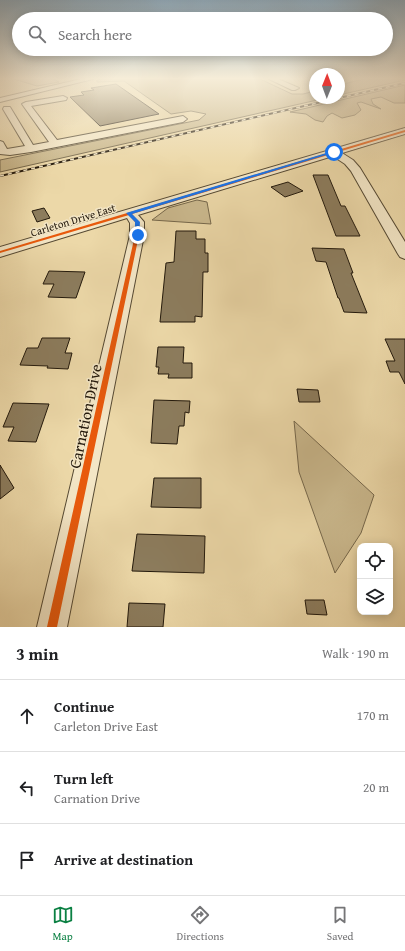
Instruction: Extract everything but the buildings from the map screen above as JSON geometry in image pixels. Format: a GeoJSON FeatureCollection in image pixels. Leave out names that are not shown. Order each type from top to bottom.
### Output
{"type":"FeatureCollection","features":[{"type":"Feature","properties":{"kind":"street"},"geometry":{"type":"LineString","coordinates":[[13,108],[55,144]]}},
{"type":"Feature","properties":{"kind":"street"},"geometry":{"type":"LineString","coordinates":[[13,108],[32,149]]}},
{"type":"Feature","properties":{"kind":"street"},"geometry":{"type":"LineString","coordinates":[[0,144],[3,152],[32,149],[183,119]]}},
{"type":"Feature","properties":{"kind":"street","name":"Carleton Drive East"},"geometry":{"type":"LineString","coordinates":[[0,252],[405,131]]}},
{"type":"Feature","properties":{"kind":"street"},"geometry":{"type":"LineString","coordinates":[[334,152],[349,162],[356,170],[405,254]]}},
{"type":"Feature","properties":{"kind":"street","name":"Carnation Drive"},"geometry":{"type":"LineString","coordinates":[[52,627],[138,235],[137,222],[129,213]]}},
{"type":"Feature","properties":{"kind":"shaded area"},"geometry":{"type":"Polygon","coordinates":[[[163,108],[281,108],[0,172],[0,160],[199,120],[206,114],[191,111],[171,114],[163,108]]]}},
{"type":"Feature","properties":{"kind":"shaded area"},"geometry":{"type":"Polygon","coordinates":[[[306,108],[360,108],[361,110],[355,115],[342,118],[332,113],[327,116],[323,122],[315,120],[306,114],[290,112],[306,108]]]}},
{"type":"Feature","properties":{"kind":"shaded area"},"geometry":{"type":"Polygon","coordinates":[[[197,200],[207,202],[211,224],[152,220],[168,208],[197,200]]]}},
{"type":"Feature","properties":{"kind":"shaded area"},"geometry":{"type":"Polygon","coordinates":[[[294,421],[374,495],[361,533],[335,573],[299,472],[294,421]]]}},
{"type":"Feature","properties":{"kind":"railway"},"geometry":{"type":"LineString","coordinates":[[0,176],[294,108]]}},
{"type":"Feature","properties":{"kind":"cycle path"},"geometry":{"type":"LineString","coordinates":[[0,252],[405,131]]}},
{"type":"Feature","properties":{"kind":"cycle path"},"geometry":{"type":"LineString","coordinates":[[52,627],[137,235],[137,222],[129,213]]}},
{"type":"Feature","properties":{"kind":"route"},"geometry":{"type":"LineString","coordinates":[[138,235],[137,222],[129,213],[334,152]]}}]}
